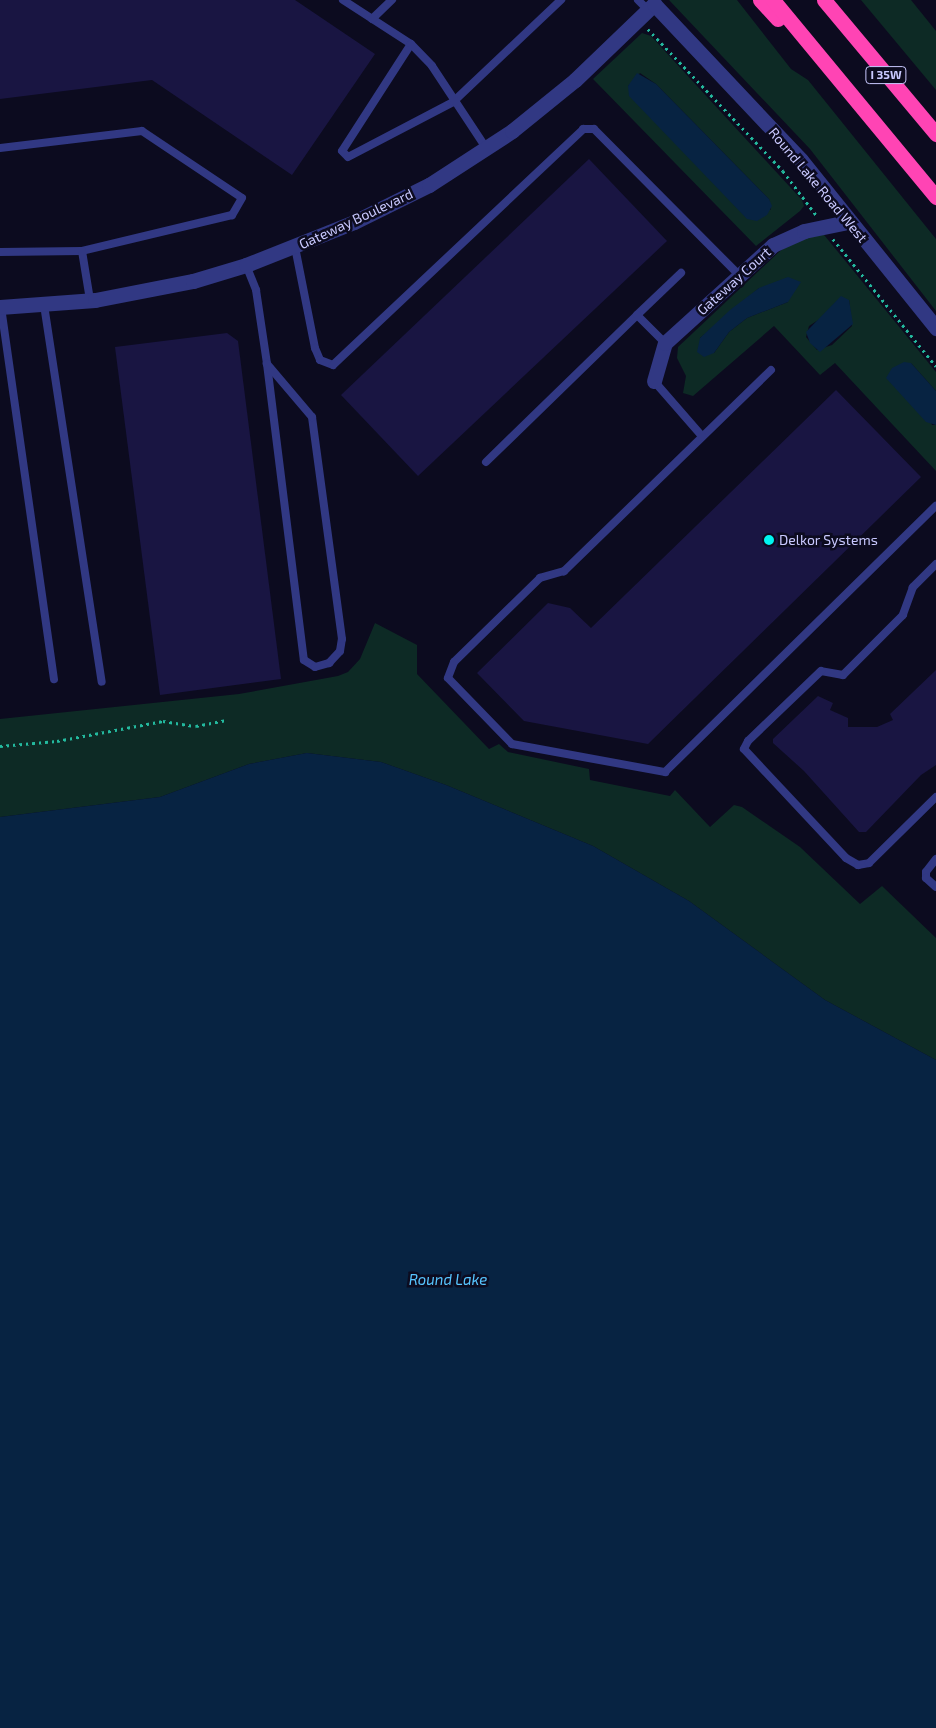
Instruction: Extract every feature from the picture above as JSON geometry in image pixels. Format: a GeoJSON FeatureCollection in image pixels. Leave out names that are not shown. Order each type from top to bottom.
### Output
{"type":"FeatureCollection","features":[{"type":"Feature","properties":{"kind":"highway"},"geometry":{"type":"LineString","coordinates":[[760,0],[872,120]]}},
{"type":"Feature","properties":{"kind":"highway","name":"I 35W"},"geometry":{"type":"LineString","coordinates":[[773,0],[936,197]]}},
{"type":"Feature","properties":{"kind":"highway","name":"I 35W"},"geometry":{"type":"LineString","coordinates":[[825,0],[936,134]]}},
{"type":"Feature","properties":{"kind":"street","name":"Gateway Boulevard"},"geometry":{"type":"LineString","coordinates":[[1,307],[90,300],[193,281],[246,265],[295,247],[387,206],[486,148],[575,80],[645,8]]}},
{"type":"Feature","properties":{"kind":"street","name":"Round Lake Road West"},"geometry":{"type":"LineString","coordinates":[[645,8],[801,160],[848,222],[936,328]]}},
{"type":"Feature","properties":{"kind":"street","name":"Gateway Court"},"geometry":{"type":"LineString","coordinates":[[665,343],[773,245],[804,231],[848,222]]}},
{"type":"Feature","properties":{"kind":"street"},"geometry":{"type":"LineString","coordinates":[[654,381],[665,343]]}},
{"type":"Feature","properties":{"kind":"lane"},"geometry":{"type":"LineString","coordinates":[[343,0],[411,44],[432,66],[453,102],[486,148]]}},
{"type":"Feature","properties":{"kind":"lane"},"geometry":{"type":"LineString","coordinates":[[372,19],[392,0]]}},
{"type":"Feature","properties":{"kind":"lane"},"geometry":{"type":"LineString","coordinates":[[411,44],[342,151],[348,158],[453,102],[561,0]]}},
{"type":"Feature","properties":{"kind":"lane"},"geometry":{"type":"LineString","coordinates":[[295,247],[315,348],[320,360],[333,365],[582,129],[594,129],[739,275]]}},
{"type":"Feature","properties":{"kind":"lane"},"geometry":{"type":"LineString","coordinates":[[0,148],[142,131],[242,198],[232,215],[82,251],[0,252]]}},
{"type":"Feature","properties":{"kind":"lane"},"geometry":{"type":"LineString","coordinates":[[82,251],[90,300]]}},
{"type":"Feature","properties":{"kind":"lane"},"geometry":{"type":"LineString","coordinates":[[246,265],[256,290],[267,364],[304,660],[315,667],[329,663],[340,652],[342,639],[312,417],[267,364]]}},
{"type":"Feature","properties":{"kind":"lane"},"geometry":{"type":"LineString","coordinates":[[486,462],[681,272]]}},
{"type":"Feature","properties":{"kind":"lane"},"geometry":{"type":"LineString","coordinates":[[44,305],[102,682]]}},
{"type":"Feature","properties":{"kind":"lane"},"geometry":{"type":"LineString","coordinates":[[1,307],[54,679]]}},
{"type":"Feature","properties":{"kind":"lane"},"geometry":{"type":"LineString","coordinates":[[637,315],[665,343]]}},
{"type":"Feature","properties":{"kind":"lane"},"geometry":{"type":"LineString","coordinates":[[770,370],[564,571],[540,578],[454,662],[448,678],[512,744],[665,772],[936,506]]}},
{"type":"Feature","properties":{"kind":"lane"},"geometry":{"type":"LineString","coordinates":[[654,381],[702,436]]}},
{"type":"Feature","properties":{"kind":"lane"},"geometry":{"type":"LineString","coordinates":[[936,564],[913,587],[903,615],[842,675],[821,671],[748,741],[744,749],[846,858],[858,865],[869,863],[936,797]]}},
{"type":"Feature","properties":{"kind":"lane"},"geometry":{"type":"LineString","coordinates":[[936,859],[928,866],[926,878],[936,888]]}},
{"type":"Feature","properties":{"kind":"path"},"geometry":{"type":"LineString","coordinates":[[645,8],[783,171],[824,227],[936,366]]}},
{"type":"Feature","properties":{"kind":"path"},"geometry":{"type":"LineString","coordinates":[[0,746],[57,741],[163,721],[196,726],[226,720]]}},
{"type":"Feature","properties":{"kind":"green space"},"geometry":{"type":"Polygon","coordinates":[[[669,0],[737,0],[791,69],[808,80],[936,239],[936,311],[810,149],[669,0]]]}},
{"type":"Feature","properties":{"kind":"green space"},"geometry":{"type":"Polygon","coordinates":[[[861,0],[911,0],[936,31],[936,90],[861,0]]]}},
{"type":"Feature","properties":{"kind":"green space"},"geometry":{"type":"Polygon","coordinates":[[[642,33],[651,36],[802,200],[804,206],[756,246],[593,79],[642,33]],[[640,73],[628,86],[771,210],[769,199],[656,84],[640,73]]]}},
{"type":"Feature","properties":{"kind":"green space"},"geometry":{"type":"Polygon","coordinates":[[[816,225],[936,372],[936,391],[911,363],[932,425],[936,425],[936,471],[835,363],[820,375],[774,326],[693,396],[683,393],[686,376],[677,358],[678,347],[780,251],[816,225]],[[759,288],[700,338],[714,353],[729,332],[747,318],[788,302],[759,288]],[[849,300],[809,326],[806,337],[817,350],[832,345],[852,326],[849,300]]]}},
{"type":"Feature","properties":{"kind":"green space"},"geometry":{"type":"Polygon","coordinates":[[[375,623],[417,645],[417,674],[489,749],[499,744],[508,752],[589,769],[590,780],[670,796],[675,790],[710,827],[734,805],[742,807],[800,847],[860,904],[882,886],[936,938],[936,1060],[825,1000],[689,901],[593,846],[446,785],[381,762],[307,753],[249,764],[160,797],[0,817],[0,719],[239,694],[338,676],[348,672],[360,659],[375,623]]]}},
{"type":"Feature","properties":{"kind":"water"},"geometry":{"type":"Polygon","coordinates":[[[637,73],[656,84],[769,199],[772,206],[767,215],[757,221],[747,219],[629,96],[628,86],[637,73]]]}},
{"type":"Feature","properties":{"kind":"water"},"geometry":{"type":"Polygon","coordinates":[[[788,277],[801,282],[788,302],[747,318],[729,332],[714,353],[704,357],[697,352],[700,338],[730,310],[759,288],[788,277]]]}},
{"type":"Feature","properties":{"kind":"water"},"geometry":{"type":"Polygon","coordinates":[[[841,296],[849,300],[853,324],[820,352],[810,343],[806,332],[841,296]]]}},
{"type":"Feature","properties":{"kind":"water"},"geometry":{"type":"Polygon","coordinates":[[[904,362],[911,363],[936,391],[936,425],[926,422],[886,378],[892,368],[904,362]]]}},
{"type":"Feature","properties":{"kind":"water","name":"Round Lake"},"geometry":{"type":"Polygon","coordinates":[[[307,753],[381,762],[446,785],[593,846],[689,901],[825,1000],[936,1060],[936,1728],[0,1728],[0,817],[160,797],[249,764],[307,753]]]}},
{"type":"Feature","properties":{"kind":"building"},"geometry":{"type":"Polygon","coordinates":[[[0,0],[295,0],[375,54],[292,175],[152,80],[0,99],[0,0]]]}},
{"type":"Feature","properties":{"kind":"building"},"geometry":{"type":"Polygon","coordinates":[[[589,159],[667,241],[418,476],[341,395],[589,159]]]}},
{"type":"Feature","properties":{"kind":"building"},"geometry":{"type":"Polygon","coordinates":[[[227,333],[238,341],[281,679],[160,695],[115,347],[227,333]]]}},
{"type":"Feature","properties":{"kind":"building","name":"Delkor Systems"},"geometry":{"type":"Polygon","coordinates":[[[836,390],[921,477],[648,744],[524,721],[477,673],[548,603],[570,608],[591,628],[836,390]]]}},
{"type":"Feature","properties":{"kind":"building"},"geometry":{"type":"Polygon","coordinates":[[[936,670],[936,765],[921,775],[866,832],[859,832],[804,771],[773,743],[773,739],[818,696],[833,703],[830,710],[848,718],[848,727],[877,727],[893,720],[890,714],[936,670]]]}},
{"type":"Feature","properties":{"kind":"place","name":"Delkor Systems"},"geometry":{"type":"Point","coordinates":[769,540]}}]}
